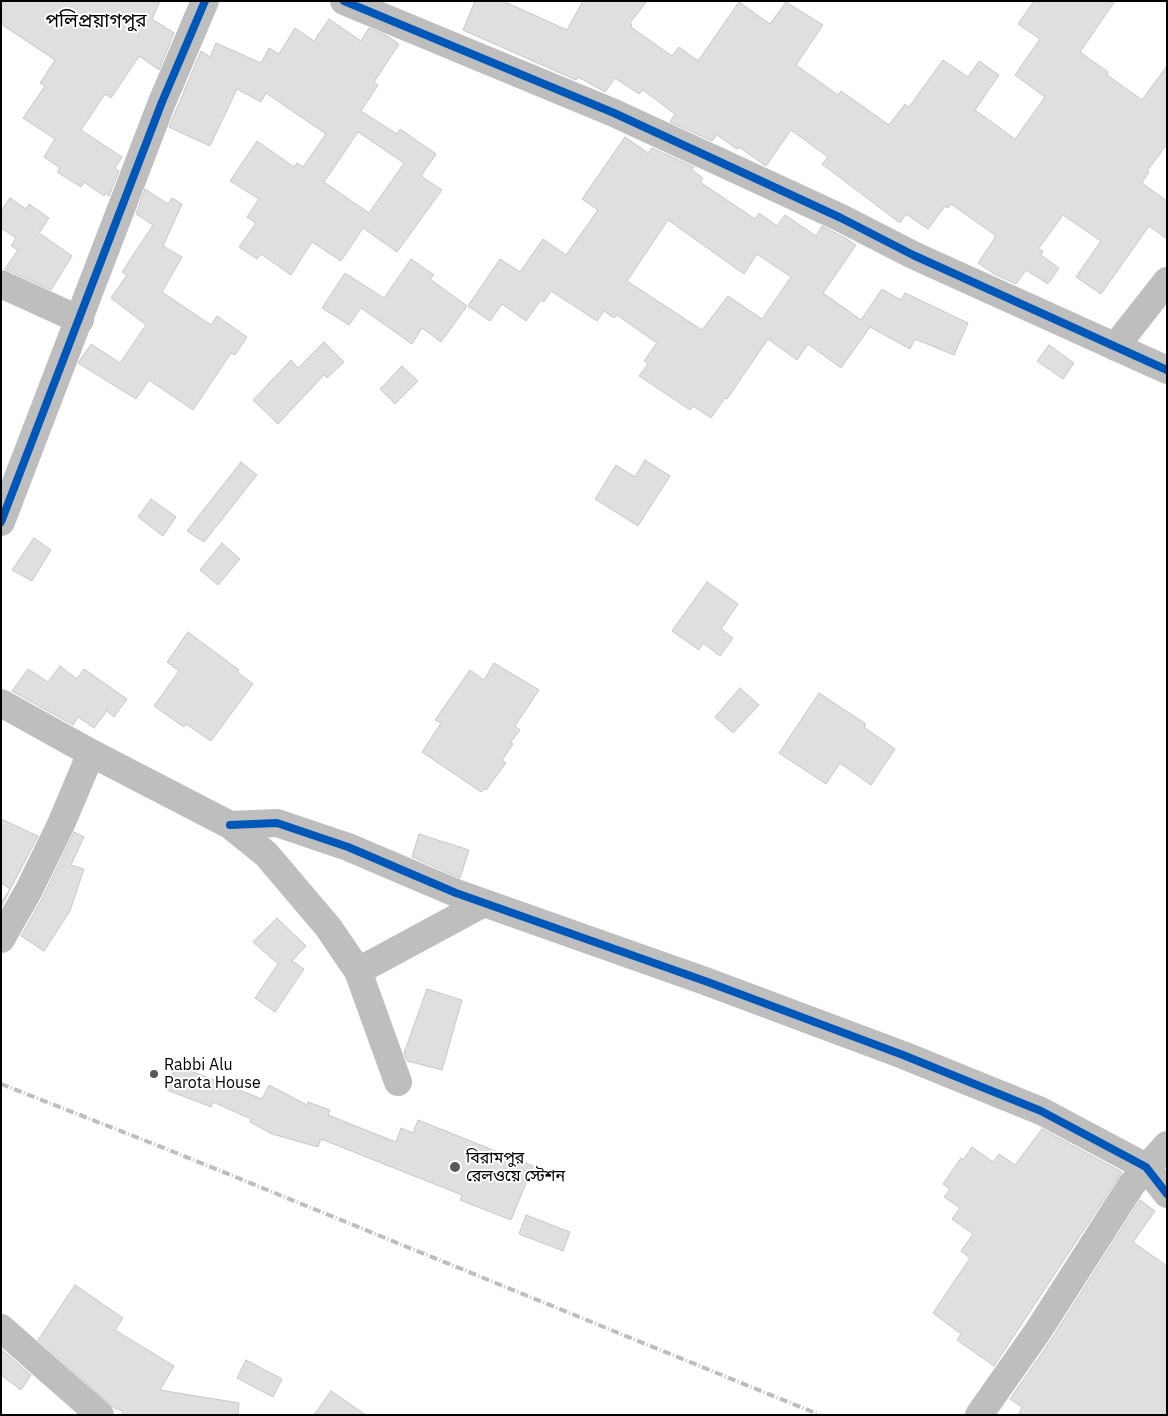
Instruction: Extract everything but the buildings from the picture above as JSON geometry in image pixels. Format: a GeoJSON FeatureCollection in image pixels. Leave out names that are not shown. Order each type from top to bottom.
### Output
{"type":"FeatureCollection","features":[{"type":"Feature","properties":{"kind":"street"},"geometry":{"type":"LineString","coordinates":[[1,522],[162,102],[205,1]]}},
{"type":"Feature","properties":{"kind":"street"},"geometry":{"type":"LineString","coordinates":[[344,1],[614,113],[841,218],[931,263],[1167,370]]}},
{"type":"Feature","properties":{"kind":"street"},"geometry":{"type":"LineString","coordinates":[[1115,347],[1167,281]]}},
{"type":"Feature","properties":{"kind":"street"},"geometry":{"type":"LineString","coordinates":[[1,284],[80,320]]}},
{"type":"Feature","properties":{"kind":"street"},"geometry":{"type":"LineString","coordinates":[[1,703],[91,754],[230,825],[266,854],[328,928],[358,971],[398,1082]]}},
{"type":"Feature","properties":{"kind":"street"},"geometry":{"type":"LineString","coordinates":[[1,938],[29,890],[62,822],[91,754]]}},
{"type":"Feature","properties":{"kind":"street"},"geometry":{"type":"LineString","coordinates":[[230,825],[277,823],[348,847],[484,903],[705,980],[903,1055],[1041,1111],[1146,1167],[1167,1194]]}},
{"type":"Feature","properties":{"kind":"street"},"geometry":{"type":"LineString","coordinates":[[358,971],[484,903]]}},
{"type":"Feature","properties":{"kind":"street"},"geometry":{"type":"LineString","coordinates":[[979,1415],[1038,1331],[1132,1184],[1167,1145]]}},
{"type":"Feature","properties":{"kind":"street"},"geometry":{"type":"LineString","coordinates":[[1,1328],[100,1415]]}},
{"type":"Feature","properties":{"kind":"railway"},"geometry":{"type":"LineString","coordinates":[[1,1084],[174,1152],[820,1415]]}},
{"type":"Feature","properties":{"kind":"cycle path"},"geometry":{"type":"LineString","coordinates":[[1,522],[162,102],[205,1]]}},
{"type":"Feature","properties":{"kind":"cycle path"},"geometry":{"type":"LineString","coordinates":[[344,1],[614,113],[841,218],[913,255],[1167,370]]}},
{"type":"Feature","properties":{"kind":"cycle path"},"geometry":{"type":"LineString","coordinates":[[230,825],[277,823],[348,847],[456,893],[705,981],[903,1055],[1041,1111],[1146,1167],[1167,1194]]}},
{"type":"Feature","properties":{"kind":"place","name":"Rabbi Alu Parota House"},"geometry":{"type":"Point","coordinates":[154,1074]}},
{"type":"Feature","properties":{"kind":"place","name":"বিরামপুর রেলওয়ে স্টেশন"},"geometry":{"type":"Point","coordinates":[455,1167]}},
{"type":"Feature","properties":{"kind":"district","name":"পলিপ্রয়াগপুর"},"geometry":{"type":"Point","coordinates":[96,22]}}]}
